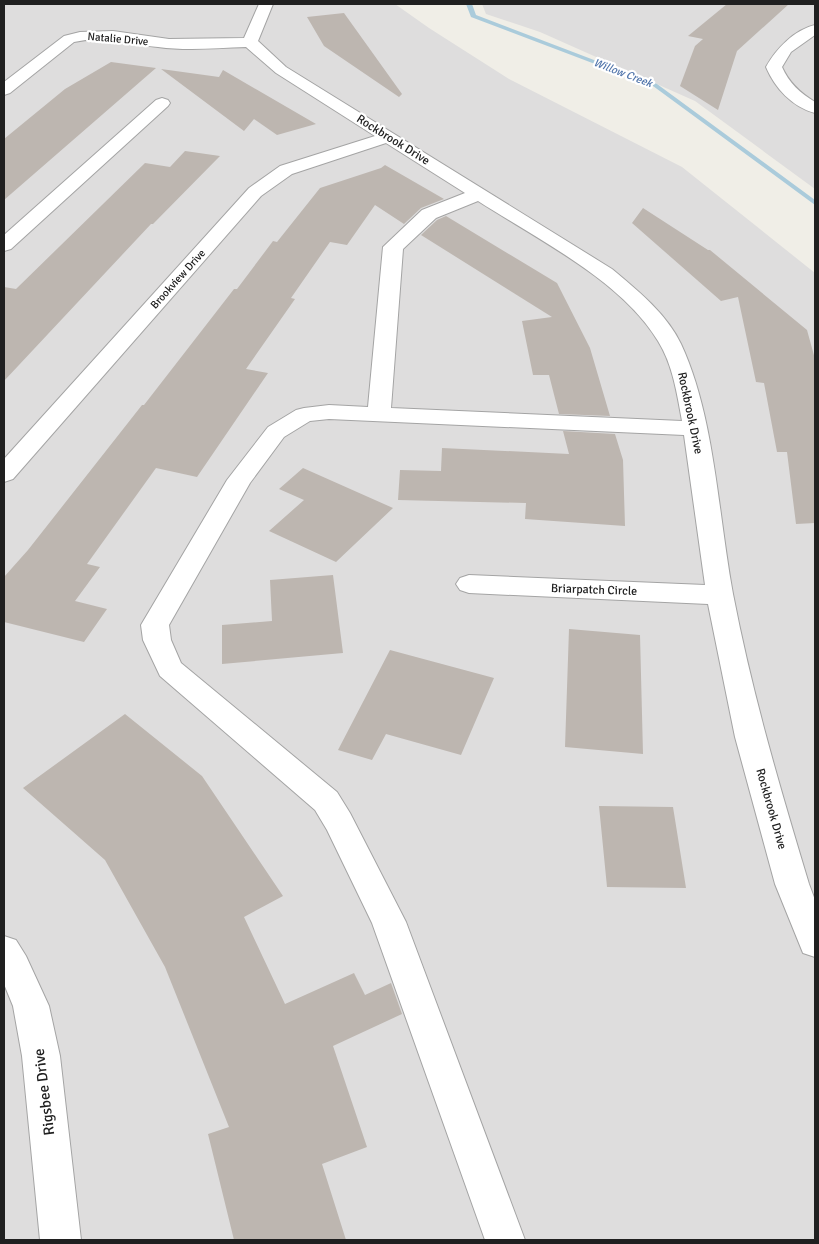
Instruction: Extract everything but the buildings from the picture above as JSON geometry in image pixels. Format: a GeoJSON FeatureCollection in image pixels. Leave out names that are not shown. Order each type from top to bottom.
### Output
{"type":"FeatureCollection","features":[{"type":"Feature","properties":{"kind":"street"},"geometry":{"type":"LineString","coordinates":[[250,42],[256,26],[256,20],[266,4]]}},
{"type":"Feature","properties":{"kind":"street"},"geometry":{"type":"LineString","coordinates":[[815,29],[787,47],[778,56],[774,67],[778,78],[785,88],[815,108]]}},
{"type":"Feature","properties":{"kind":"street","name":"Natalie Drive"},"geometry":{"type":"LineString","coordinates":[[4,90],[70,39],[76,37],[106,36],[176,44],[250,42]]}},
{"type":"Feature","properties":{"kind":"street","name":"Rockbrook Drive"},"geometry":{"type":"LineString","coordinates":[[250,42],[280,70],[605,273],[642,305],[669,341],[685,379],[695,430],[720,595],[750,737],[792,884],[815,942]]}},
{"type":"Feature","properties":{"kind":"street"},"geometry":{"type":"LineString","coordinates":[[794,42],[815,46]]}},
{"type":"Feature","properties":{"kind":"street"},"geometry":{"type":"LineString","coordinates":[[4,245],[162,103]]}},
{"type":"Feature","properties":{"kind":"street","name":"Brookview Drive"},"geometry":{"type":"LineString","coordinates":[[4,474],[255,192],[286,170],[388,137]]}},
{"type":"Feature","properties":{"kind":"street"},"geometry":{"type":"LineString","coordinates":[[379,414],[392,247],[428,214],[480,194]]}},
{"type":"Feature","properties":{"kind":"street"},"geometry":{"type":"LineString","coordinates":[[505,1240],[389,922],[339,822],[326,800],[170,669],[157,640],[155,625],[239,480],[276,432],[304,415],[329,412],[695,430]]}},
{"type":"Feature","properties":{"kind":"street","name":"Briarpatch Circle"},"geometry":{"type":"LineString","coordinates":[[469,584],[720,595]]}},
{"type":"Feature","properties":{"kind":"street","name":"Rigsbee Drive"},"geometry":{"type":"LineString","coordinates":[[4,950],[14,967],[31,1006],[41,1056],[61,1240]]}},
{"type":"Feature","properties":{"kind":"shaded area"},"geometry":{"type":"Polygon","coordinates":[[[4,4],[395,4],[509,79],[682,167],[815,273],[815,1240],[4,1240],[4,4]]]}},
{"type":"Feature","properties":{"kind":"shaded area"},"geometry":{"type":"Polygon","coordinates":[[[482,4],[815,4],[815,189],[695,101],[540,32],[486,14],[482,4]]]}},
{"type":"Feature","properties":{"kind":"waterway","name":"Willow Creek"},"geometry":{"type":"LineString","coordinates":[[469,4],[473,16],[655,85],[815,203]]}}]}
